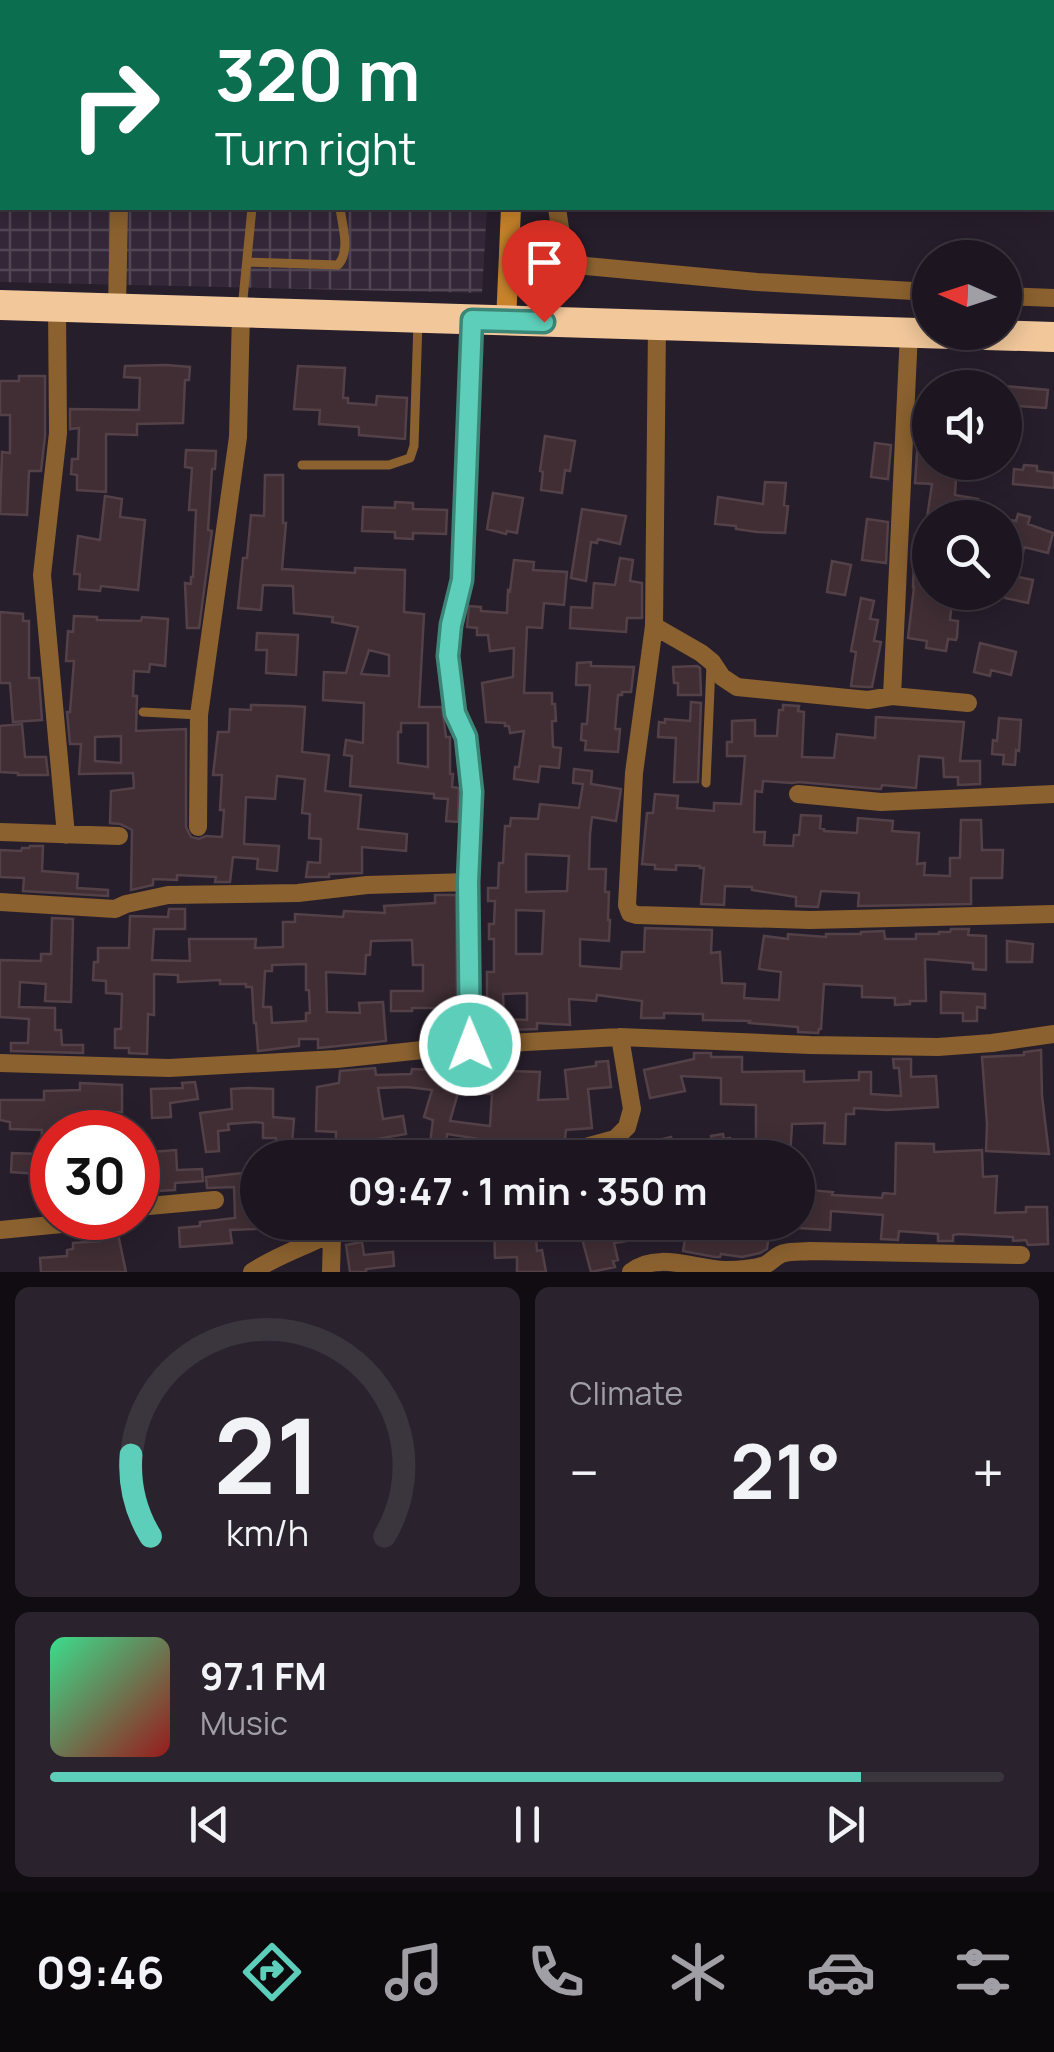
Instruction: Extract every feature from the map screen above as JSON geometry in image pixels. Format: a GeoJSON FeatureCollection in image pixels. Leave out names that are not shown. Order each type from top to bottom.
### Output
{"type":"FeatureCollection","features":[{"type":"Feature","properties":{"kind":"highway"},"geometry":{"type":"LineString","coordinates":[[0,305],[1054,336]]}},
{"type":"Feature","properties":{"kind":"street"},"geometry":{"type":"LineString","coordinates":[[118,308],[119,210]]}},
{"type":"Feature","properties":{"kind":"street"},"geometry":{"type":"LineString","coordinates":[[506,322],[511,210]]}},
{"type":"Feature","properties":{"kind":"street"},"geometry":{"type":"LineString","coordinates":[[557,210],[567,253],[586,266],[912,291]]}},
{"type":"Feature","properties":{"kind":"street"},"geometry":{"type":"LineString","coordinates":[[1022,297],[1054,298]]}},
{"type":"Feature","properties":{"kind":"street"},"geometry":{"type":"LineString","coordinates":[[57,306],[58,433],[42,574],[66,835]]}},
{"type":"Feature","properties":{"kind":"street"},"geometry":{"type":"LineString","coordinates":[[198,827],[199,714],[238,438],[241,312]]}},
{"type":"Feature","properties":{"kind":"street"},"geometry":{"type":"LineString","coordinates":[[470,1045],[468,882],[472,792],[470,757],[455,713],[448,656],[462,580],[472,320]]}},
{"type":"Feature","properties":{"kind":"street"},"geometry":{"type":"LineString","coordinates":[[657,325],[654,626],[634,774],[627,906],[630,913],[810,920],[1054,914]]}},
{"type":"Feature","properties":{"kind":"street"},"geometry":{"type":"LineString","coordinates":[[892,696],[909,332]]}},
{"type":"Feature","properties":{"kind":"street"},"geometry":{"type":"LineString","coordinates":[[654,626],[701,653],[722,678],[737,687],[868,700],[892,696],[968,702]]}},
{"type":"Feature","properties":{"kind":"street"},"geometry":{"type":"LineString","coordinates":[[798,794],[881,802],[1054,794]]}},
{"type":"Feature","properties":{"kind":"street"},"geometry":{"type":"LineString","coordinates":[[0,832],[118,836]]}},
{"type":"Feature","properties":{"kind":"street"},"geometry":{"type":"LineString","coordinates":[[0,902],[115,909],[168,895],[298,893],[367,885],[468,882]]}},
{"type":"Feature","properties":{"kind":"street"},"geometry":{"type":"LineString","coordinates":[[0,1063],[169,1068],[620,1037],[938,1047],[1054,1034]]}},
{"type":"Feature","properties":{"kind":"street"},"geometry":{"type":"LineString","coordinates":[[611,1140],[627,1128],[632,1109],[620,1037]]}},
{"type":"Feature","properties":{"kind":"street"},"geometry":{"type":"LineString","coordinates":[[160,1204],[215,1200]]}},
{"type":"Feature","properties":{"kind":"street"},"geometry":{"type":"LineString","coordinates":[[0,1230],[30,1228]]}},
{"type":"Feature","properties":{"kind":"street"},"geometry":{"type":"LineString","coordinates":[[252,1272],[318,1240]]}},
{"type":"Feature","properties":{"kind":"street"},"geometry":{"type":"LineString","coordinates":[[332,1240],[332,1272]]}},
{"type":"Feature","properties":{"kind":"street"},"geometry":{"type":"LineString","coordinates":[[631,1272],[646,1263],[658,1262],[728,1270],[758,1267],[785,1252],[1021,1255]]}},
{"type":"Feature","properties":{"kind":"lane"},"geometry":{"type":"LineString","coordinates":[[241,312],[252,210]]}},
{"type":"Feature","properties":{"kind":"lane"},"geometry":{"type":"LineString","coordinates":[[247,262],[338,265],[344,259],[345,249],[340,210]]}},
{"type":"Feature","properties":{"kind":"lane"},"geometry":{"type":"LineString","coordinates":[[302,465],[389,465],[410,458],[414,446],[418,318]]}},
{"type":"Feature","properties":{"kind":"lane"},"geometry":{"type":"LineString","coordinates":[[706,784],[712,662]]}},
{"type":"Feature","properties":{"kind":"lane"},"geometry":{"type":"LineString","coordinates":[[144,712],[199,714]]}},
{"type":"Feature","properties":{"kind":"shaded area"},"geometry":{"type":"Polygon","coordinates":[[[0,210],[487,210],[482,293],[0,282],[0,210]]]}},
{"type":"Feature","properties":{"kind":"building"},"geometry":{"type":"Polygon","coordinates":[[[125,366],[190,367],[189,380],[185,380],[183,423],[137,424],[137,435],[106,434],[106,492],[77,490],[77,475],[71,474],[72,459],[78,459],[79,428],[70,429],[70,409],[139,410],[140,378],[124,377],[125,366]]]}},
{"type":"Feature","properties":{"kind":"building"},"geometry":{"type":"Polygon","coordinates":[[[298,366],[345,368],[343,398],[348,398],[348,403],[376,405],[377,396],[407,398],[405,439],[359,435],[359,427],[319,424],[320,410],[294,409],[298,366]]]}},
{"type":"Feature","properties":{"kind":"building"},"geometry":{"type":"Polygon","coordinates":[[[19,376],[45,376],[41,471],[29,471],[27,515],[0,514],[2,452],[10,453],[10,415],[0,415],[0,381],[19,381],[19,376]]]}},
{"type":"Feature","properties":{"kind":"building"},"geometry":{"type":"Polygon","coordinates":[[[1022,388],[1048,390],[1046,408],[1022,406],[1022,388]]]}},
{"type":"Feature","properties":{"kind":"building"},"geometry":{"type":"Polygon","coordinates":[[[545,436],[575,441],[562,493],[541,490],[545,436]]]}},
{"type":"Feature","properties":{"kind":"building"},"geometry":{"type":"Polygon","coordinates":[[[875,443],[891,445],[888,479],[871,477],[875,443]]]}},
{"type":"Feature","properties":{"kind":"building"},"geometry":{"type":"Polygon","coordinates":[[[186,450],[216,451],[208,530],[212,531],[199,628],[187,628],[185,583],[191,584],[193,577],[196,510],[189,510],[192,468],[185,467],[186,450]]]}},
{"type":"Feature","properties":{"kind":"building"},"geometry":{"type":"Polygon","coordinates":[[[1024,465],[1037,466],[1037,471],[1054,473],[1054,488],[1013,484],[1013,480],[1022,480],[1024,465]]]}},
{"type":"Feature","properties":{"kind":"building"},"geometry":{"type":"Polygon","coordinates":[[[265,475],[283,475],[286,523],[282,569],[355,573],[355,568],[405,570],[404,612],[424,614],[419,707],[442,707],[446,737],[450,737],[452,787],[459,788],[458,822],[446,821],[448,799],[434,798],[434,794],[350,786],[352,756],[344,755],[346,740],[363,743],[364,703],[323,700],[324,672],[346,673],[358,627],[332,622],[333,617],[294,613],[293,586],[263,585],[261,610],[238,608],[251,515],[264,516],[265,475]],[[369,650],[361,674],[389,676],[389,655],[369,650]],[[401,723],[398,763],[428,767],[428,723],[401,723]]]}},
{"type":"Feature","properties":{"kind":"building"},"geometry":{"type":"Polygon","coordinates":[[[956,480],[955,495],[978,500],[930,500],[932,484],[915,483],[956,480]]]}},
{"type":"Feature","properties":{"kind":"building"},"geometry":{"type":"Polygon","coordinates":[[[765,482],[786,483],[785,533],[715,524],[718,497],[763,504],[765,482]]]}},
{"type":"Feature","properties":{"kind":"building"},"geometry":{"type":"Polygon","coordinates":[[[493,493],[523,498],[517,533],[487,529],[493,493]]]}},
{"type":"Feature","properties":{"kind":"building"},"geometry":{"type":"Polygon","coordinates":[[[105,496],[122,499],[120,517],[145,520],[138,590],[101,586],[100,591],[79,589],[80,574],[74,574],[78,536],[100,540],[105,496]]]}},
{"type":"Feature","properties":{"kind":"building"},"geometry":{"type":"Polygon","coordinates":[[[395,502],[413,503],[413,509],[447,510],[446,534],[413,533],[413,539],[395,538],[395,532],[362,531],[363,507],[395,508],[395,502]]]}},
{"type":"Feature","properties":{"kind":"building"},"geometry":{"type":"Polygon","coordinates":[[[582,509],[626,516],[620,544],[598,539],[597,543],[591,542],[586,581],[571,578],[582,509]]]}},
{"type":"Feature","properties":{"kind":"building"},"geometry":{"type":"Polygon","coordinates":[[[1022,515],[1030,517],[1028,524],[1053,533],[1048,553],[1024,547],[1023,553],[1022,515]]]}},
{"type":"Feature","properties":{"kind":"building"},"geometry":{"type":"Polygon","coordinates":[[[867,519],[888,522],[886,563],[862,560],[867,519]]]}},
{"type":"Feature","properties":{"kind":"building"},"geometry":{"type":"Polygon","coordinates":[[[620,558],[633,560],[630,581],[642,583],[642,618],[627,618],[626,632],[570,628],[571,607],[592,608],[594,583],[615,585],[620,558]]]}},
{"type":"Feature","properties":{"kind":"building"},"geometry":{"type":"Polygon","coordinates":[[[514,560],[534,562],[533,570],[567,572],[564,605],[544,603],[542,628],[527,627],[524,693],[552,693],[556,721],[552,721],[553,747],[561,748],[559,768],[540,766],[538,782],[514,779],[524,731],[510,733],[505,723],[486,722],[482,683],[513,677],[514,648],[490,651],[488,635],[477,635],[477,628],[467,627],[469,606],[507,613],[514,560]]]}},
{"type":"Feature","properties":{"kind":"building"},"geometry":{"type":"Polygon","coordinates":[[[832,561],[851,565],[845,595],[827,592],[832,561]]]}},
{"type":"Feature","properties":{"kind":"building"},"geometry":{"type":"Polygon","coordinates":[[[1022,578],[1033,580],[1028,603],[1022,602],[1022,578]]]}},
{"type":"Feature","properties":{"kind":"building"},"geometry":{"type":"Polygon","coordinates":[[[861,598],[874,601],[870,619],[878,620],[874,641],[881,642],[872,687],[851,686],[856,652],[851,651],[861,598]]]}},
{"type":"Feature","properties":{"kind":"building"},"geometry":{"type":"Polygon","coordinates":[[[912,604],[912,610],[951,610],[950,620],[958,621],[956,640],[948,639],[946,651],[926,648],[927,641],[908,638],[912,604]]]}},
{"type":"Feature","properties":{"kind":"building"},"geometry":{"type":"Polygon","coordinates":[[[0,612],[23,614],[23,621],[29,621],[29,678],[39,678],[42,720],[13,722],[10,683],[0,683],[0,612]]]}},
{"type":"Feature","properties":{"kind":"building"},"geometry":{"type":"Polygon","coordinates":[[[74,616],[97,620],[168,619],[165,666],[150,664],[149,672],[134,671],[136,731],[186,729],[186,827],[191,837],[222,837],[222,775],[213,775],[218,732],[229,732],[230,709],[292,706],[305,707],[302,752],[329,755],[325,791],[361,795],[358,829],[407,834],[406,851],[362,847],[362,873],[306,877],[308,862],[320,863],[321,839],[309,838],[310,814],[302,813],[305,779],[277,776],[275,799],[246,797],[244,844],[279,846],[277,871],[257,869],[258,859],[233,857],[230,882],[215,882],[216,877],[177,875],[177,880],[153,879],[153,885],[131,890],[132,830],[110,823],[111,791],[134,788],[133,773],[79,774],[81,744],[70,744],[67,712],[74,661],[66,661],[68,631],[73,632],[74,616]],[[121,736],[95,737],[95,761],[121,763],[121,736]]]}},
{"type":"Feature","properties":{"kind":"building"},"geometry":{"type":"Polygon","coordinates":[[[257,633],[298,635],[296,675],[266,673],[267,650],[256,650],[257,633]]]}},
{"type":"Feature","properties":{"kind":"building"},"geometry":{"type":"Polygon","coordinates":[[[980,643],[1016,652],[1011,675],[991,670],[990,676],[974,672],[980,643]]]}},
{"type":"Feature","properties":{"kind":"building"},"geometry":{"type":"Polygon","coordinates":[[[591,662],[591,666],[634,667],[631,692],[618,695],[618,752],[585,750],[586,741],[581,740],[582,724],[587,724],[590,685],[576,685],[577,663],[591,662]]]}},
{"type":"Feature","properties":{"kind":"building"},"geometry":{"type":"Polygon","coordinates":[[[697,666],[701,695],[678,695],[673,667],[697,666]]]}},
{"type":"Feature","properties":{"kind":"building"},"geometry":{"type":"Polygon","coordinates":[[[691,702],[701,703],[698,782],[674,782],[676,738],[658,737],[659,722],[690,721],[691,702]]]}},
{"type":"Feature","properties":{"kind":"building"},"geometry":{"type":"Polygon","coordinates":[[[783,705],[799,706],[798,711],[804,712],[802,757],[834,758],[837,734],[875,738],[876,717],[964,722],[960,761],[980,761],[980,784],[958,785],[958,777],[944,777],[943,758],[919,756],[916,788],[763,781],[762,792],[755,791],[754,832],[765,832],[764,845],[793,846],[794,835],[799,835],[801,815],[821,816],[820,828],[824,831],[857,833],[858,818],[893,821],[892,831],[919,833],[917,864],[925,863],[924,875],[950,876],[950,858],[960,858],[961,820],[981,820],[982,850],[1003,850],[1002,878],[971,878],[971,904],[858,906],[859,893],[821,891],[818,907],[796,906],[796,897],[752,887],[725,886],[724,905],[701,904],[704,868],[700,866],[676,865],[676,870],[642,864],[647,813],[653,813],[655,794],[678,796],[677,808],[714,811],[714,803],[741,804],[745,756],[727,756],[732,721],[755,720],[755,736],[777,736],[783,705]]]}},
{"type":"Feature","properties":{"kind":"building"},"geometry":{"type":"Polygon","coordinates":[[[999,718],[1021,720],[1015,765],[1003,764],[1004,755],[992,754],[999,718]]]}},
{"type":"Feature","properties":{"kind":"building"},"geometry":{"type":"Polygon","coordinates":[[[22,724],[25,757],[46,757],[48,775],[0,772],[0,726],[22,724]]]}},
{"type":"Feature","properties":{"kind":"building"},"geometry":{"type":"Polygon","coordinates":[[[574,769],[592,771],[591,784],[621,789],[616,821],[592,817],[590,834],[589,869],[606,869],[609,941],[580,939],[580,966],[621,969],[622,952],[644,952],[645,928],[712,930],[711,953],[720,952],[722,983],[745,984],[744,998],[779,1000],[781,972],[759,969],[764,936],[788,939],[788,934],[826,937],[884,931],[885,939],[916,939],[916,934],[969,929],[968,935],[986,936],[986,970],[973,969],[973,963],[925,959],[926,1001],[910,1004],[895,1005],[895,998],[862,997],[862,986],[824,984],[818,1033],[750,1021],[703,1020],[703,1014],[664,1013],[664,1018],[641,1018],[642,1001],[597,995],[596,1001],[569,999],[570,1025],[537,1023],[537,1029],[482,1031],[482,1016],[487,1016],[487,972],[494,972],[494,939],[489,939],[489,924],[494,924],[495,901],[488,901],[488,888],[498,888],[505,826],[510,826],[511,818],[538,819],[540,804],[579,808],[583,784],[573,783],[574,769]],[[526,854],[526,892],[567,891],[569,856],[526,854]],[[516,910],[516,954],[542,954],[544,911],[516,910]],[[527,993],[503,994],[504,1019],[527,1020],[527,993]]]}},
{"type":"Feature","properties":{"kind":"building"},"geometry":{"type":"Polygon","coordinates":[[[43,846],[42,871],[78,874],[77,888],[108,890],[108,896],[23,891],[24,878],[0,877],[0,850],[21,851],[43,846]]]}},
{"type":"Feature","properties":{"kind":"building"},"geometry":{"type":"Polygon","coordinates":[[[435,895],[456,895],[457,1003],[443,1003],[443,1008],[391,1011],[391,991],[423,991],[423,965],[413,965],[412,940],[371,941],[365,974],[326,972],[327,1012],[360,1013],[359,1003],[383,1002],[386,1041],[318,1048],[318,1039],[299,1039],[299,1046],[258,1051],[252,987],[220,984],[220,980],[178,982],[178,975],[154,974],[154,1015],[148,1014],[147,1054],[115,1048],[115,1029],[121,1029],[122,994],[106,993],[106,981],[93,980],[94,962],[98,962],[98,948],[129,948],[130,916],[168,917],[169,909],[185,909],[185,929],[154,929],[152,960],[190,961],[189,939],[256,939],[255,948],[283,947],[283,922],[295,922],[295,914],[343,917],[344,911],[385,913],[384,906],[435,903],[435,895]],[[306,964],[272,965],[272,971],[265,971],[263,1007],[271,1007],[272,1023],[306,1021],[306,1013],[310,1013],[306,964]]]}},
{"type":"Feature","properties":{"kind":"building"},"geometry":{"type":"Polygon","coordinates":[[[52,918],[73,919],[71,1002],[45,1001],[46,984],[20,982],[19,1007],[55,1008],[55,1030],[61,1030],[62,1045],[83,1045],[83,1053],[11,1051],[11,1043],[28,1043],[29,1019],[0,1017],[0,960],[41,961],[41,954],[51,954],[52,918]]]}},
{"type":"Feature","properties":{"kind":"building"},"geometry":{"type":"Polygon","coordinates":[[[1007,941],[1033,944],[1032,962],[1007,962],[1007,941]]]}},
{"type":"Feature","properties":{"kind":"building"},"geometry":{"type":"Polygon","coordinates":[[[941,992],[985,994],[985,1008],[977,1007],[977,1021],[963,1021],[963,1013],[941,1013],[941,992]]]}},
{"type":"Feature","properties":{"kind":"building"},"geometry":{"type":"Polygon","coordinates":[[[1041,1050],[1049,1154],[986,1151],[982,1057],[1041,1050]]]}},
{"type":"Feature","properties":{"kind":"building"},"geometry":{"type":"Polygon","coordinates":[[[694,1053],[742,1057],[742,1072],[804,1071],[804,1082],[859,1080],[859,1072],[871,1072],[871,1094],[901,1096],[899,1068],[894,1068],[893,1059],[911,1059],[911,1077],[936,1076],[938,1107],[854,1108],[854,1114],[846,1114],[845,1144],[824,1143],[825,1123],[792,1124],[791,1140],[756,1140],[756,1105],[721,1104],[721,1078],[681,1076],[685,1091],[650,1098],[644,1070],[694,1059],[694,1053]]]}},
{"type":"Feature","properties":{"kind":"building"},"geometry":{"type":"Polygon","coordinates":[[[608,1061],[611,1087],[588,1089],[592,1128],[566,1130],[565,1139],[486,1140],[447,1134],[446,1140],[430,1140],[433,1120],[424,1117],[432,1090],[407,1087],[378,1088],[383,1119],[403,1116],[406,1134],[371,1140],[336,1140],[336,1132],[316,1131],[317,1087],[339,1083],[340,1071],[375,1068],[376,1075],[411,1074],[412,1069],[464,1071],[464,1063],[513,1064],[512,1071],[540,1072],[538,1100],[568,1099],[565,1070],[596,1066],[596,1062],[608,1061]],[[458,1093],[450,1121],[490,1126],[492,1094],[458,1093]]]}},
{"type":"Feature","properties":{"kind":"building"},"geometry":{"type":"Polygon","coordinates":[[[195,1082],[198,1099],[170,1103],[171,1117],[160,1118],[160,1110],[152,1110],[151,1089],[183,1088],[182,1083],[195,1082]]]}},
{"type":"Feature","properties":{"kind":"building"},"geometry":{"type":"Polygon","coordinates":[[[80,1083],[122,1085],[122,1110],[30,1110],[30,1130],[10,1129],[10,1122],[0,1120],[0,1100],[44,1100],[44,1091],[80,1090],[80,1083]]]}},
{"type":"Feature","properties":{"kind":"building"},"geometry":{"type":"Polygon","coordinates":[[[231,1089],[273,1089],[273,1117],[294,1119],[292,1140],[263,1138],[263,1123],[228,1124],[229,1130],[218,1131],[219,1151],[206,1152],[200,1113],[232,1109],[231,1089]]]}},
{"type":"Feature","properties":{"kind":"building"},"geometry":{"type":"Polygon","coordinates":[[[723,1134],[724,1139],[730,1140],[712,1140],[711,1136],[723,1134]]]}},
{"type":"Feature","properties":{"kind":"building"},"geometry":{"type":"Polygon","coordinates":[[[896,1143],[934,1144],[934,1152],[982,1150],[983,1177],[997,1176],[995,1213],[1047,1207],[1048,1244],[1028,1245],[1026,1240],[1013,1241],[1013,1237],[959,1234],[953,1235],[953,1241],[938,1241],[938,1234],[899,1231],[898,1240],[881,1239],[883,1215],[831,1211],[830,1230],[815,1229],[815,1190],[882,1198],[883,1193],[895,1194],[896,1143]]]}},
{"type":"Feature","properties":{"kind":"building"},"geometry":{"type":"Polygon","coordinates":[[[176,1150],[177,1170],[202,1169],[203,1181],[175,1183],[175,1190],[160,1191],[160,1151],[176,1150]]]}},
{"type":"Feature","properties":{"kind":"building"},"geometry":{"type":"Polygon","coordinates":[[[12,1153],[30,1154],[30,1173],[11,1172],[12,1153]]]}},
{"type":"Feature","properties":{"kind":"building"},"geometry":{"type":"Polygon","coordinates":[[[240,1173],[240,1230],[230,1230],[232,1243],[180,1247],[179,1228],[235,1218],[234,1187],[207,1188],[206,1177],[240,1173]]]}},
{"type":"Feature","properties":{"kind":"building"},"geometry":{"type":"Polygon","coordinates":[[[119,1240],[126,1272],[41,1272],[40,1258],[67,1256],[73,1243],[119,1240]]]}},
{"type":"Feature","properties":{"kind":"building"},"geometry":{"type":"Polygon","coordinates":[[[494,1240],[536,1240],[546,1272],[517,1272],[517,1257],[495,1258],[494,1240]]]}},
{"type":"Feature","properties":{"kind":"building"},"geometry":{"type":"Polygon","coordinates":[[[582,1240],[634,1240],[614,1243],[618,1260],[613,1261],[615,1267],[591,1272],[582,1240]]]}},
{"type":"Feature","properties":{"kind":"building"},"geometry":{"type":"Polygon","coordinates":[[[685,1240],[768,1240],[767,1249],[742,1257],[683,1251],[685,1240]]]}},
{"type":"Feature","properties":{"kind":"building"},"geometry":{"type":"Polygon","coordinates":[[[362,1242],[364,1255],[393,1252],[394,1266],[350,1272],[346,1245],[362,1242]]]}},
{"type":"Feature","properties":{"kind":"route"},"geometry":{"type":"LineString","coordinates":[[470,1045],[468,882],[472,792],[470,757],[455,713],[448,656],[462,580],[472,320],[544,322]]}}]}
